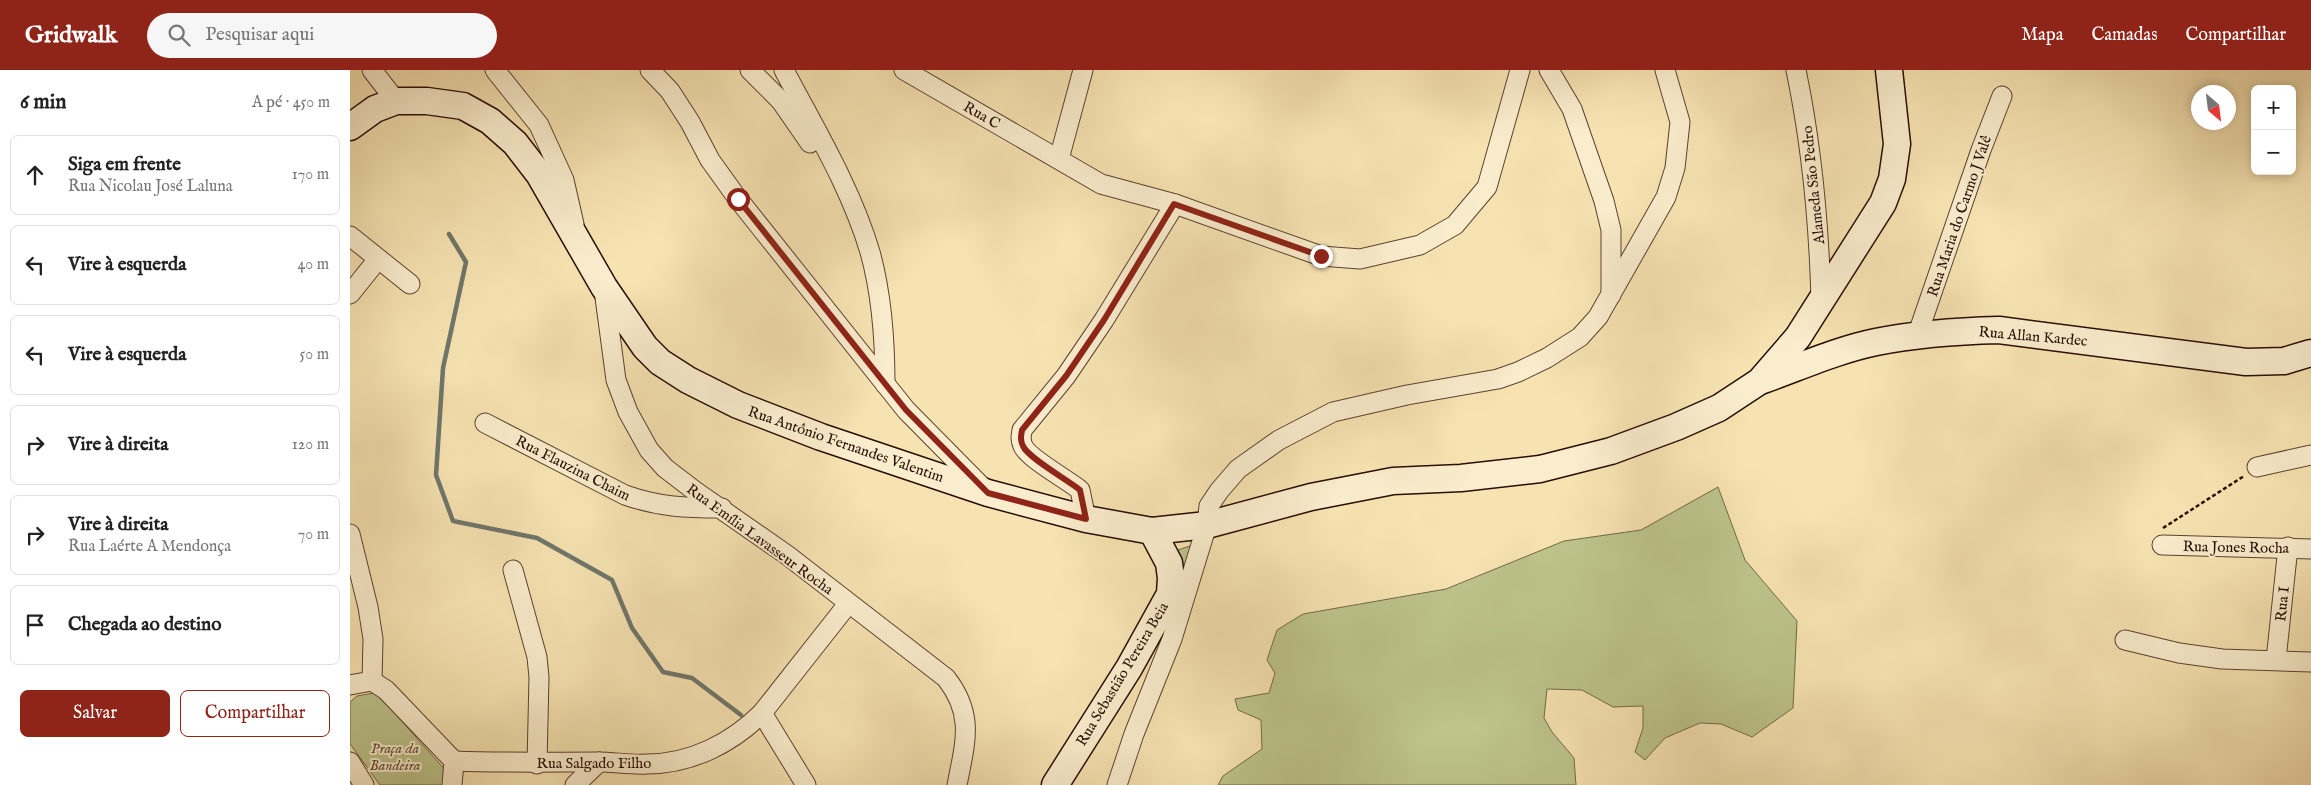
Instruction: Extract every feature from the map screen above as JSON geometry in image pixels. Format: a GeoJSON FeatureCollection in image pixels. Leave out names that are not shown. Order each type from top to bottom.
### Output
{"type":"FeatureCollection","features":[{"type":"Feature","properties":{"kind":"street"},"geometry":{"type":"LineString","coordinates":[[372,70],[396,101]]}},
{"type":"Feature","properties":{"kind":"street"},"geometry":{"type":"LineString","coordinates":[[494,70],[539,125],[559,166],[578,242]]}},
{"type":"Feature","properties":{"kind":"street"},"geometry":{"type":"LineString","coordinates":[[650,70],[670,91],[690,122],[710,160],[738,199],[885,384],[906,410],[988,493]]}},
{"type":"Feature","properties":{"kind":"street"},"geometry":{"type":"LineString","coordinates":[[750,70],[781,101],[832,174],[856,214]]}},
{"type":"Feature","properties":{"kind":"street"},"geometry":{"type":"LineString","coordinates":[[784,70],[838,175],[856,214],[869,250],[878,287],[885,338],[885,384]]}},
{"type":"Feature","properties":{"kind":"street","name":"Rua C"},"geometry":{"type":"LineString","coordinates":[[904,70],[1101,184],[1174,204],[1321,256],[1360,259],[1420,245],[1455,225],[1487,187],[1520,70]]}},
{"type":"Feature","properties":{"kind":"street"},"geometry":{"type":"LineString","coordinates":[[1059,159],[1083,70]]}},
{"type":"Feature","properties":{"kind":"street"},"geometry":{"type":"LineString","coordinates":[[1548,70],[1572,109],[1604,201],[1611,230],[1611,297]]}},
{"type":"Feature","properties":{"kind":"street"},"geometry":{"type":"LineString","coordinates":[[1117,785],[1134,734],[1172,639],[1207,525],[1209,506],[1218,491],[1238,469],[1279,440],[1333,412],[1407,395],[1498,379],[1547,358],[1580,337],[1598,317],[1611,297],[1666,197],[1675,168],[1680,122],[1665,70]]}},
{"type":"Feature","properties":{"kind":"street","name":"Alameda São Pedro"},"geometry":{"type":"LineString","coordinates":[[1796,70],[1814,176],[1819,228],[1821,301]]}},
{"type":"Feature","properties":{"kind":"street","name":"Rua Antônio Fernandes Valentim"},"geometry":{"type":"LineString","coordinates":[[353,124],[376,109],[396,101],[426,101],[463,106],[490,121],[515,143],[540,174],[604,286],[645,347],[660,362],[688,380],[738,405],[821,437],[988,493],[1086,519],[1152,531],[1207,525],[1311,497],[1393,481],[1461,478],[1549,467],[1611,451],[1676,427],[1719,408],[1760,382],[1798,337],[1883,203],[1892,179],[1897,144],[1889,70]]}},
{"type":"Feature","properties":{"kind":"street","name":"Rua Maria do Carmo J Valê"},"geometry":{"type":"LineString","coordinates":[[1917,336],[1981,150],[2002,96]]}},
{"type":"Feature","properties":{"kind":"street"},"geometry":{"type":"LineString","coordinates":[[1086,519],[1080,490],[1030,455],[1023,447],[1022,430],[1066,376],[1093,336],[1174,204]]}},
{"type":"Feature","properties":{"kind":"street"},"geometry":{"type":"LineString","coordinates":[[350,236],[410,284]]}},
{"type":"Feature","properties":{"kind":"street"},"geometry":{"type":"LineString","coordinates":[[350,294],[378,259]]}},
{"type":"Feature","properties":{"kind":"street","name":"Rua Emília Lavasseur Rocha"},"geometry":{"type":"LineString","coordinates":[[604,286],[616,380],[628,412],[649,450],[664,468],[787,555],[946,678],[958,693],[966,734],[957,785]]}},
{"type":"Feature","properties":{"kind":"street","name":"Rua Allan Kardec"},"geometry":{"type":"LineString","coordinates":[[1760,382],[1826,357],[1875,342],[1960,331],[1999,330],[2246,362],[2284,361],[2311,354]]}},
{"type":"Feature","properties":{"kind":"street","name":"Rua Flauzina Chaim"},"geometry":{"type":"LineString","coordinates":[[485,423],[632,498],[675,508],[723,508]]}},
{"type":"Feature","properties":{"kind":"street"},"geometry":{"type":"LineString","coordinates":[[2257,467],[2311,455]]}},
{"type":"Feature","properties":{"kind":"street","name":"Rua Sebastião Pereira Beia"},"geometry":{"type":"LineString","coordinates":[[1055,785],[1130,668],[1170,594],[1171,578],[1169,563],[1152,531]]}},
{"type":"Feature","properties":{"kind":"street"},"geometry":{"type":"LineString","coordinates":[[350,534],[368,607],[373,639],[372,681]]}},
{"type":"Feature","properties":{"kind":"street","name":"Rua Jones Rocha"},"geometry":{"type":"LineString","coordinates":[[2162,545],[2311,549]]}},
{"type":"Feature","properties":{"kind":"street","name":"Rua I"},"geometry":{"type":"LineString","coordinates":[[2276,660],[2288,547]]}},
{"type":"Feature","properties":{"kind":"street"},"geometry":{"type":"LineString","coordinates":[[513,570],[537,657],[539,677],[537,764]]}},
{"type":"Feature","properties":{"kind":"street","name":"Rua Salgado Filho"},"geometry":{"type":"LineString","coordinates":[[454,761],[537,764],[599,762],[649,764],[690,758],[727,742],[749,726],[762,713],[848,604]]}},
{"type":"Feature","properties":{"kind":"street"},"geometry":{"type":"LineString","coordinates":[[2125,640],[2179,653],[2222,659],[2311,662]]}},
{"type":"Feature","properties":{"kind":"street"},"geometry":{"type":"LineString","coordinates":[[350,685],[372,681],[386,690],[454,761],[452,785]]}},
{"type":"Feature","properties":{"kind":"street"},"geometry":{"type":"LineString","coordinates":[[762,713],[806,785]]}},
{"type":"Feature","properties":{"kind":"street"},"geometry":{"type":"LineString","coordinates":[[350,762],[364,785]]}},
{"type":"Feature","properties":{"kind":"street"},"geometry":{"type":"LineString","coordinates":[[575,785],[599,762]]}},
{"type":"Feature","properties":{"kind":"path"},"geometry":{"type":"LineString","coordinates":[[2162,545],[2157,541],[2157,534],[2165,527],[2257,467]]}},
{"type":"Feature","properties":{"kind":"green space"},"geometry":{"type":"Polygon","coordinates":[[[1718,487],[1745,560],[1797,621],[1793,708],[1752,737],[1721,724],[1700,723],[1665,738],[1645,760],[1635,752],[1643,728],[1643,706],[1613,707],[1582,690],[1547,689],[1544,718],[1552,732],[1574,758],[1576,785],[1218,785],[1223,776],[1262,749],[1261,720],[1238,710],[1235,699],[1269,693],[1275,673],[1267,660],[1277,630],[1303,614],[1446,589],[1564,541],[1641,530],[1718,487]]]}},
{"type":"Feature","properties":{"kind":"green space"},"geometry":{"type":"Polygon","coordinates":[[[1196,544],[1186,577],[1169,553],[1196,544]]]}},
{"type":"Feature","properties":{"kind":"green space","name":"Praça da Bandeira"},"geometry":{"type":"Polygon","coordinates":[[[374,693],[382,699],[447,772],[446,785],[380,785],[350,744],[350,702],[357,696],[374,693]]]}},
{"type":"Feature","properties":{"kind":"waterway"},"geometry":{"type":"LineString","coordinates":[[449,234],[466,262],[443,368],[436,475],[453,521],[537,538],[612,580],[632,628],[663,672],[692,678],[741,715]]}},
{"type":"Feature","properties":{"kind":"route"},"geometry":{"type":"LineString","coordinates":[[738,199],[906,410],[988,493],[1086,519],[1080,490],[1066,478],[1030,455],[1023,447],[1022,430],[1066,376],[1104,320],[1174,204],[1321,256]]}}]}
